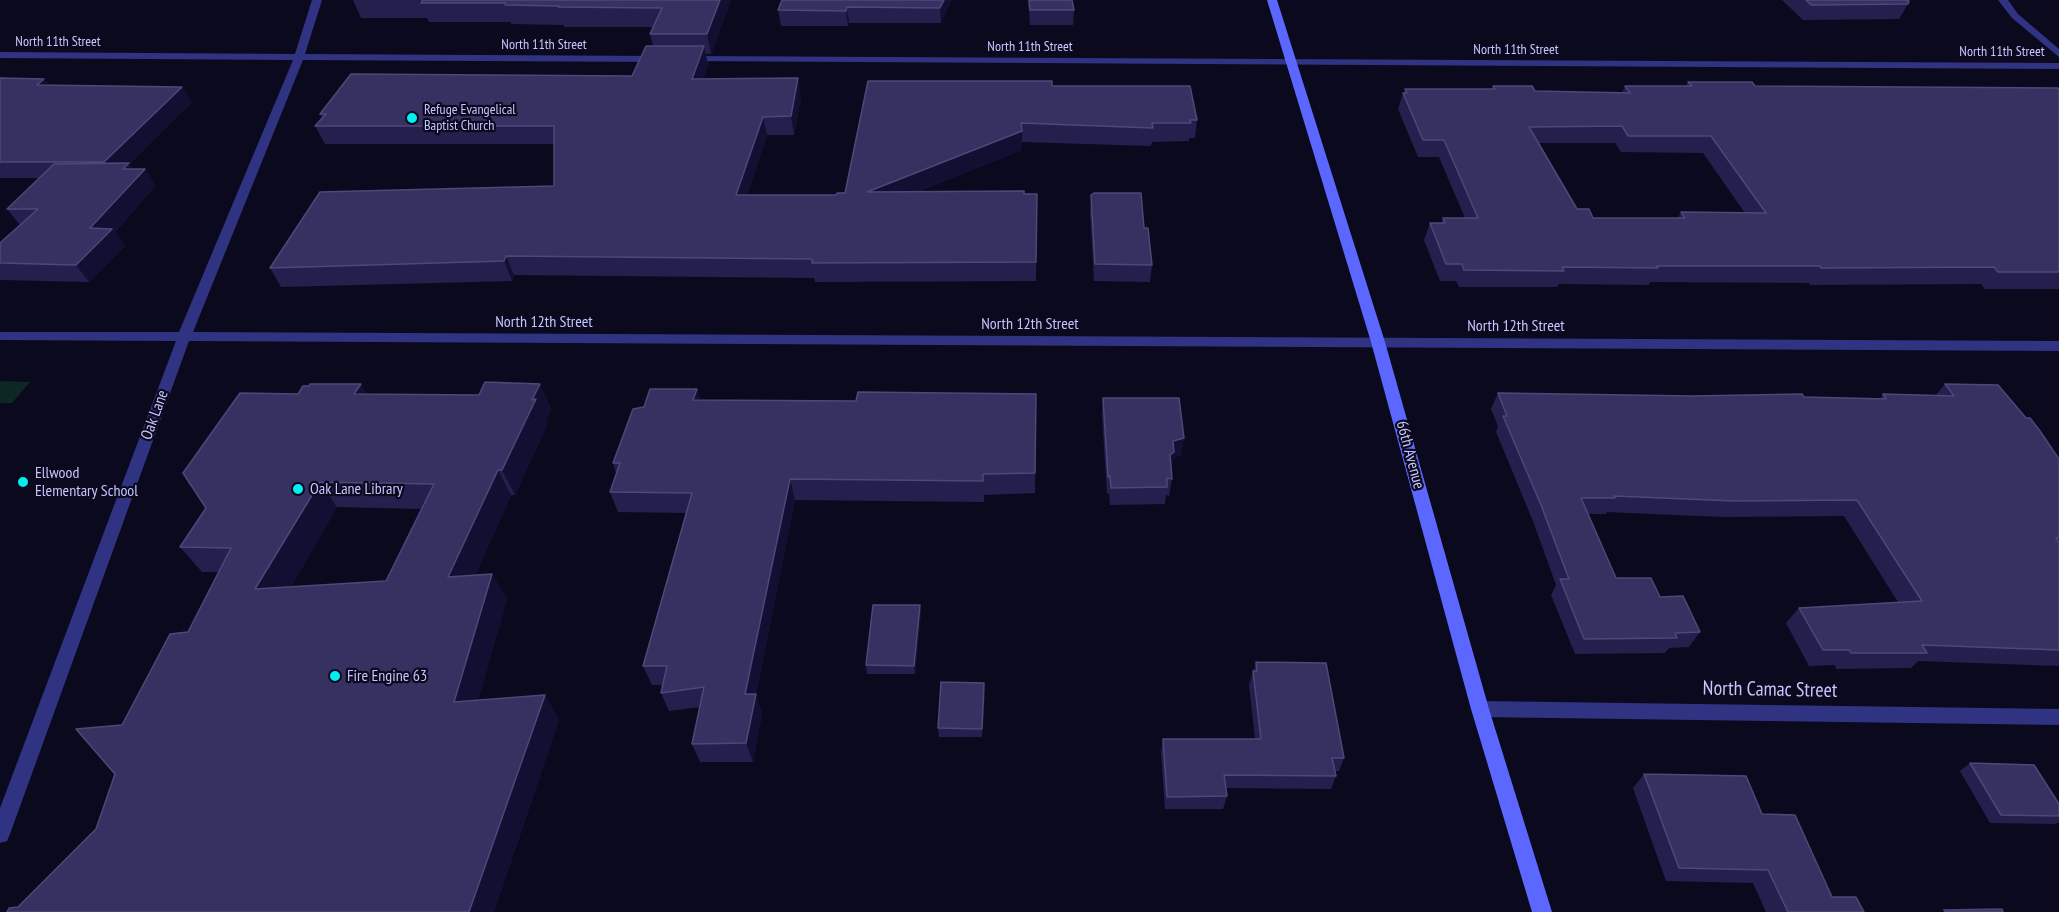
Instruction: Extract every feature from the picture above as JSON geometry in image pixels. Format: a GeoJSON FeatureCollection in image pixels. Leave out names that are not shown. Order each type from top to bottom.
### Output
{"type":"FeatureCollection","features":[{"type":"Feature","properties":{"kind":"street","name":"Oak Lane"},"geometry":{"type":"LineString","coordinates":[[0,834],[184,338],[299,57],[317,0]]}},
{"type":"Feature","properties":{"kind":"street","name":"66th Avenue"},"geometry":{"type":"LineString","coordinates":[[1272,0],[1378,342],[1480,709],[1542,912]]}},
{"type":"Feature","properties":{"kind":"street"},"geometry":{"type":"LineString","coordinates":[[2003,0],[2015,16],[2059,54]]}},
{"type":"Feature","properties":{"kind":"street","name":"North 11th Street"},"geometry":{"type":"LineString","coordinates":[[0,55],[669,59]]}},
{"type":"Feature","properties":{"kind":"street","name":"North 11th Street"},"geometry":{"type":"LineString","coordinates":[[681,59],[2059,66]]}},
{"type":"Feature","properties":{"kind":"street","name":"North 12th Street"},"geometry":{"type":"LineString","coordinates":[[0,336],[2059,346]]}},
{"type":"Feature","properties":{"kind":"street","name":"North Camac Street"},"geometry":{"type":"LineString","coordinates":[[1480,709],[2059,717]]}},
{"type":"Feature","properties":{"kind":"green space"},"geometry":{"type":"Polygon","coordinates":[[[0,381],[30,382],[12,403],[0,403],[0,381]]]}},
{"type":"Feature","properties":{"kind":"building"},"geometry":{"type":"Polygon","coordinates":[[[423,0],[720,0],[707,34],[650,34],[662,8],[421,3],[423,0]]]}},
{"type":"Feature","properties":{"kind":"building"},"geometry":{"type":"Polygon","coordinates":[[[782,0],[944,0],[940,8],[847,7],[846,11],[778,10],[782,0]]]}},
{"type":"Feature","properties":{"kind":"building"},"geometry":{"type":"Polygon","coordinates":[[[1029,0],[1072,0],[1074,10],[1030,10],[1029,0]]]}},
{"type":"Feature","properties":{"kind":"building"},"geometry":{"type":"Polygon","coordinates":[[[1806,0],[1909,1],[1908,4],[1811,5],[1806,0]]]}},
{"type":"Feature","properties":{"kind":"building"},"geometry":{"type":"Polygon","coordinates":[[[646,46],[704,46],[692,79],[798,78],[791,116],[763,117],[736,195],[836,195],[845,193],[868,81],[1052,81],[1052,86],[1190,86],[1197,120],[1190,120],[1191,123],[1152,123],[1153,128],[1021,123],[1022,131],[867,192],[1024,191],[1024,194],[1037,194],[1036,262],[812,263],[812,259],[506,256],[504,261],[270,268],[320,192],[554,186],[554,126],[315,126],[326,114],[320,114],[351,74],[632,76],[646,46]]]}},
{"type":"Feature","properties":{"kind":"building"},"geometry":{"type":"Polygon","coordinates":[[[0,78],[44,79],[37,85],[182,87],[104,162],[0,162],[0,78]]]}},
{"type":"Feature","properties":{"kind":"building"},"geometry":{"type":"Polygon","coordinates":[[[1688,82],[1752,82],[1755,86],[2058,88],[2059,272],[1998,272],[1994,267],[1821,268],[1820,266],[1562,267],[1564,271],[1464,270],[1462,264],[1446,264],[1430,223],[1445,223],[1443,218],[1478,218],[1444,140],[1423,140],[1403,93],[1407,93],[1405,89],[1495,89],[1493,86],[1532,86],[1535,91],[1630,93],[1625,86],[1692,86],[1688,82]],[[1622,126],[1529,127],[1577,209],[1589,209],[1593,218],[1685,218],[1681,212],[1766,213],[1711,136],[1628,136],[1622,126]]]}},
{"type":"Feature","properties":{"kind":"building"},"geometry":{"type":"Polygon","coordinates":[[[129,163],[123,169],[145,169],[90,228],[112,229],[76,265],[0,263],[0,243],[38,209],[7,209],[54,164],[129,163]]]}},
{"type":"Feature","properties":{"kind":"building"},"geometry":{"type":"Polygon","coordinates":[[[1094,193],[1141,193],[1144,228],[1148,228],[1152,265],[1095,264],[1091,195],[1094,193]]]}},
{"type":"Feature","properties":{"kind":"building"},"geometry":{"type":"Polygon","coordinates":[[[485,382],[540,384],[532,400],[536,399],[502,470],[498,470],[448,577],[492,574],[454,702],[545,695],[469,912],[7,912],[9,908],[18,907],[96,829],[115,774],[76,729],[122,725],[170,634],[188,632],[231,548],[180,547],[206,508],[183,473],[240,393],[298,394],[303,386],[310,384],[361,384],[354,394],[479,395],[485,382]],[[320,482],[255,589],[386,581],[434,484],[320,482]]]}},
{"type":"Feature","properties":{"kind":"building"},"geometry":{"type":"Polygon","coordinates":[[[1945,384],[1998,385],[2026,418],[2030,418],[2059,459],[2059,538],[2056,538],[2059,543],[2059,650],[1922,645],[1927,653],[1851,653],[1849,650],[1823,650],[1799,608],[1922,601],[1857,500],[1734,501],[1614,496],[1615,498],[1581,498],[1616,578],[1651,578],[1660,597],[1683,596],[1700,632],[1675,633],[1677,638],[1584,639],[1560,579],[1569,579],[1541,505],[1503,416],[1507,416],[1498,393],[1692,396],[1802,394],[1804,397],[1886,399],[1883,394],[1954,396],[1945,384]]]}},
{"type":"Feature","properties":{"kind":"building"},"geometry":{"type":"Polygon","coordinates":[[[650,389],[697,389],[693,400],[856,401],[858,392],[1036,394],[1035,473],[983,474],[983,481],[790,479],[745,694],[756,694],[746,743],[692,744],[704,687],[661,693],[667,666],[643,666],[692,493],[610,492],[620,463],[613,463],[633,409],[644,407],[650,389]]]}},
{"type":"Feature","properties":{"kind":"building"},"geometry":{"type":"Polygon","coordinates":[[[1103,398],[1179,398],[1184,438],[1173,441],[1174,452],[1170,455],[1172,479],[1167,478],[1167,487],[1111,488],[1110,476],[1108,477],[1103,398]]]}},
{"type":"Feature","properties":{"kind":"building"},"geometry":{"type":"Polygon","coordinates":[[[873,605],[920,605],[914,666],[866,665],[873,605]]]}},
{"type":"Feature","properties":{"kind":"building"},"geometry":{"type":"Polygon","coordinates":[[[1256,662],[1326,663],[1344,758],[1332,758],[1336,776],[1224,775],[1227,796],[1167,797],[1163,739],[1261,739],[1253,671],[1257,671],[1256,662]]]}},
{"type":"Feature","properties":{"kind":"building"},"geometry":{"type":"Polygon","coordinates":[[[941,682],[984,683],[982,729],[938,728],[941,682]]]}},
{"type":"Feature","properties":{"kind":"building"},"geometry":{"type":"Polygon","coordinates":[[[1970,763],[2034,765],[2059,804],[2059,816],[2001,815],[1970,763]]]}},
{"type":"Feature","properties":{"kind":"building"},"geometry":{"type":"Polygon","coordinates":[[[1644,774],[1746,776],[1762,814],[1795,815],[1832,897],[1856,897],[1864,912],[1788,912],[1768,870],[1679,868],[1644,774]]]}},
{"type":"Feature","properties":{"kind":"building"},"geometry":{"type":"Polygon","coordinates":[[[2002,909],[2003,912],[1945,912],[1944,910],[2002,909]]]}},
{"type":"Feature","properties":{"kind":"place","name":"Refuge Evangelical Baptist Church"},"geometry":{"type":"Point","coordinates":[412,118]}},
{"type":"Feature","properties":{"kind":"place","name":"Ellwood Elementary School"},"geometry":{"type":"Point","coordinates":[23,482]}},
{"type":"Feature","properties":{"kind":"place","name":"Oak Lane Library"},"geometry":{"type":"Point","coordinates":[298,489]}},
{"type":"Feature","properties":{"kind":"place","name":"Fire Engine 63"},"geometry":{"type":"Point","coordinates":[335,676]}}]}
